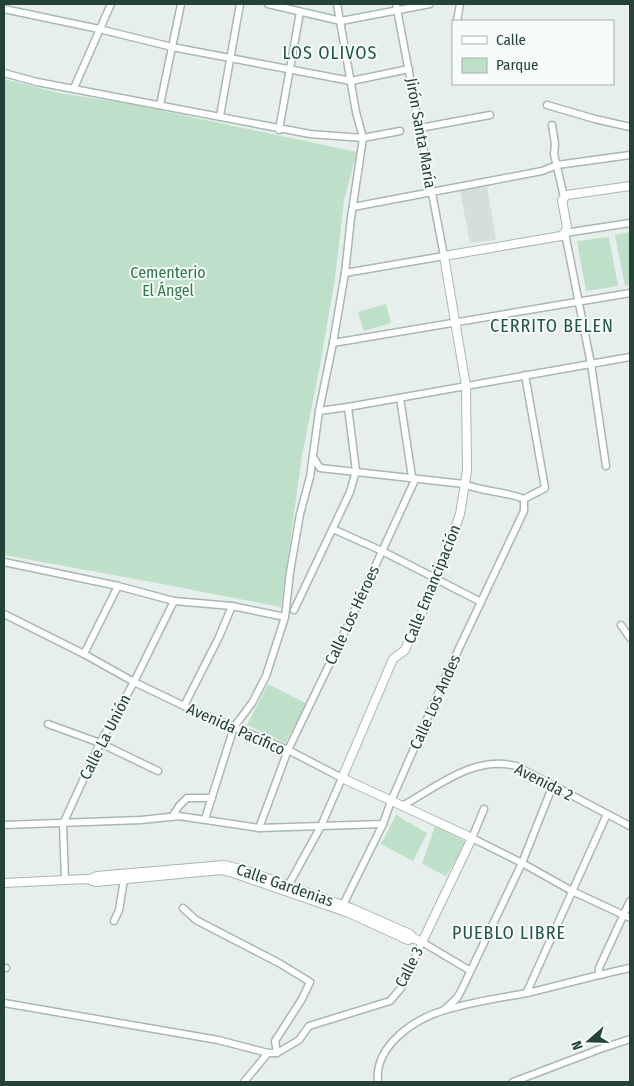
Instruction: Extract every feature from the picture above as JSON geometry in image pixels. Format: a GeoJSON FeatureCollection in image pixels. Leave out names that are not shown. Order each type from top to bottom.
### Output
{"type":"FeatureCollection","features":[{"type":"Feature","properties":{"kind":"street"},"geometry":{"type":"LineString","coordinates":[[74,88],[111,4]]}},
{"type":"Feature","properties":{"kind":"street"},"geometry":{"type":"LineString","coordinates":[[160,105],[181,4]]}},
{"type":"Feature","properties":{"kind":"street"},"geometry":{"type":"LineString","coordinates":[[220,116],[240,4]]}},
{"type":"Feature","properties":{"kind":"street"},"geometry":{"type":"LineString","coordinates":[[268,4],[341,22],[397,7],[430,4]]}},
{"type":"Feature","properties":{"kind":"street"},"geometry":{"type":"LineString","coordinates":[[205,819],[234,727],[252,703],[266,676],[285,617],[290,572],[313,458],[319,411],[334,343],[363,138],[356,112],[337,4]]}},
{"type":"Feature","properties":{"kind":"street"},"geometry":{"type":"LineString","coordinates":[[457,20],[460,4]]}},
{"type":"Feature","properties":{"kind":"street","name":"Jirón Santa María"},"geometry":{"type":"LineString","coordinates":[[397,7],[444,256]]}},
{"type":"Feature","properties":{"kind":"street"},"geometry":{"type":"LineString","coordinates":[[4,9],[172,47],[351,81],[409,69]]}},
{"type":"Feature","properties":{"kind":"street"},"geometry":{"type":"LineString","coordinates":[[279,130],[300,12]]}},
{"type":"Feature","properties":{"kind":"street"},"geometry":{"type":"LineString","coordinates":[[4,74],[220,116],[279,130],[336,137],[363,138],[400,132]]}},
{"type":"Feature","properties":{"kind":"street"},"geometry":{"type":"LineString","coordinates":[[547,105],[630,127]]}},
{"type":"Feature","properties":{"kind":"street"},"geometry":{"type":"LineString","coordinates":[[420,128],[490,115]]}},
{"type":"Feature","properties":{"kind":"street"},"geometry":{"type":"LineString","coordinates":[[552,125],[555,144],[554,154],[564,197],[562,200],[567,227],[566,233],[591,364],[606,466]]}},
{"type":"Feature","properties":{"kind":"street"},"geometry":{"type":"LineString","coordinates":[[353,207],[542,170],[557,165],[630,155]]}},
{"type":"Feature","properties":{"kind":"street"},"geometry":{"type":"LineString","coordinates":[[564,197],[630,186]]}},
{"type":"Feature","properties":{"kind":"street"},"geometry":{"type":"LineString","coordinates":[[345,273],[630,223]]}},
{"type":"Feature","properties":{"kind":"street","name":"Calle Emancipación"},"geometry":{"type":"LineString","coordinates":[[288,886],[321,826],[393,659],[405,650],[440,581],[460,514],[467,471],[466,386],[444,256]]}},
{"type":"Feature","properties":{"kind":"street"},"geometry":{"type":"LineString","coordinates":[[334,343],[630,293]]}},
{"type":"Feature","properties":{"kind":"street"},"geometry":{"type":"LineString","coordinates":[[319,411],[630,357]]}},
{"type":"Feature","properties":{"kind":"street"},"geometry":{"type":"LineString","coordinates":[[313,458],[320,468],[464,484],[475,489],[524,499],[544,488],[525,375]]}},
{"type":"Feature","properties":{"kind":"street","name":"Calle Los Héroes"},"geometry":{"type":"LineString","coordinates":[[260,828],[288,750],[414,482],[400,398]]}},
{"type":"Feature","properties":{"kind":"street"},"geometry":{"type":"LineString","coordinates":[[294,610],[350,492],[356,472],[348,407]]}},
{"type":"Feature","properties":{"kind":"street","name":"Calle Los Andes"},"geometry":{"type":"LineString","coordinates":[[343,905],[383,824],[391,801],[445,678],[524,511],[524,499]]}},
{"type":"Feature","properties":{"kind":"street"},"geometry":{"type":"LineString","coordinates":[[333,529],[382,551],[481,602]]}},
{"type":"Feature","properties":{"kind":"street"},"geometry":{"type":"LineString","coordinates":[[4,562],[118,586],[174,601],[232,606],[285,617]]}},
{"type":"Feature","properties":{"kind":"street"},"geometry":{"type":"LineString","coordinates":[[84,654],[118,586]]}},
{"type":"Feature","properties":{"kind":"street","name":"Calle La Unión"},"geometry":{"type":"LineString","coordinates":[[65,880],[63,824],[100,743],[134,682],[174,601]]}},
{"type":"Feature","properties":{"kind":"street"},"geometry":{"type":"LineString","coordinates":[[184,706],[219,638],[232,606]]}},
{"type":"Feature","properties":{"kind":"street","name":"Avenida Pacífico"},"geometry":{"type":"LineString","coordinates":[[4,614],[184,706],[288,750],[342,778],[472,838]]}},
{"type":"Feature","properties":{"kind":"street"},"geometry":{"type":"LineString","coordinates":[[621,625],[630,638]]}},
{"type":"Feature","properties":{"kind":"street"},"geometry":{"type":"LineString","coordinates":[[48,724],[100,743],[158,771]]}},
{"type":"Feature","properties":{"kind":"street","name":"Avenida 2"},"geometry":{"type":"LineString","coordinates":[[402,806],[453,776],[486,764],[505,763],[516,766],[630,826]]}},
{"type":"Feature","properties":{"kind":"street"},"geometry":{"type":"LineString","coordinates":[[443,1010],[456,998],[522,863],[553,785]]}},
{"type":"Feature","properties":{"kind":"street"},"geometry":{"type":"LineString","coordinates":[[172,817],[187,798],[212,798]]}},
{"type":"Feature","properties":{"kind":"street","name":"Calle 3"},"geometry":{"type":"LineString","coordinates":[[277,1053],[298,1040],[309,1026],[390,1002],[400,988],[484,809]]}},
{"type":"Feature","properties":{"kind":"street"},"geometry":{"type":"LineString","coordinates":[[527,992],[607,814]]}},
{"type":"Feature","properties":{"kind":"street"},"geometry":{"type":"LineString","coordinates":[[4,826],[172,817],[205,819],[260,828],[383,824]]}},
{"type":"Feature","properties":{"kind":"street"},"geometry":{"type":"LineString","coordinates":[[472,838],[572,891],[627,917]]}},
{"type":"Feature","properties":{"kind":"street","name":"Calle Gardenias"},"geometry":{"type":"LineString","coordinates":[[4,883],[90,879],[97,876],[224,865],[241,869],[343,905],[410,934],[413,938],[469,970]]}},
{"type":"Feature","properties":{"kind":"street","name":"Calle Gardenias"},"geometry":{"type":"LineString","coordinates":[[90,879],[96,882],[221,870],[349,913],[408,940],[413,938]]}},
{"type":"Feature","properties":{"kind":"street"},"geometry":{"type":"LineString","coordinates":[[114,921],[119,910],[124,880]]}},
{"type":"Feature","properties":{"kind":"street"},"geometry":{"type":"LineString","coordinates":[[598,975],[599,968],[627,917],[630,901]]}},
{"type":"Feature","properties":{"kind":"street"},"geometry":{"type":"LineString","coordinates":[[4,1003],[218,1040],[268,1053],[277,1053],[275,1041],[302,999],[310,982],[196,920],[183,908]]}},
{"type":"Feature","properties":{"kind":"street"},"geometry":{"type":"LineString","coordinates":[[378,1082],[377,1072],[382,1055],[396,1038],[417,1022],[443,1010],[630,968]]}},
{"type":"Feature","properties":{"kind":"street"},"geometry":{"type":"LineString","coordinates":[[512,1082],[600,1048],[630,1039]]}},
{"type":"Feature","properties":{"kind":"street"},"geometry":{"type":"LineString","coordinates":[[244,1082],[268,1053]]}},
{"type":"Feature","properties":{"kind":"shaded area"},"geometry":{"type":"Polygon","coordinates":[[[487,186],[496,240],[470,243],[460,190],[487,186]]]}},
{"type":"Feature","properties":{"kind":"green space","name":"Cementerio El Ángel"},"geometry":{"type":"Polygon","coordinates":[[[4,79],[59,93],[130,104],[357,152],[344,200],[335,279],[302,456],[281,607],[4,555],[4,79]]]}},
{"type":"Feature","properties":{"kind":"green space"},"geometry":{"type":"Polygon","coordinates":[[[630,232],[630,285],[625,286],[615,235],[630,232]]]}},
{"type":"Feature","properties":{"kind":"green space"},"geometry":{"type":"Polygon","coordinates":[[[609,237],[618,286],[586,291],[577,241],[609,237]]]}},
{"type":"Feature","properties":{"kind":"green space"},"geometry":{"type":"Polygon","coordinates":[[[386,304],[391,323],[364,331],[358,312],[386,304]]]}},
{"type":"Feature","properties":{"kind":"green space"},"geometry":{"type":"Polygon","coordinates":[[[268,684],[307,704],[285,743],[247,725],[268,684]]]}},
{"type":"Feature","properties":{"kind":"green space"},"geometry":{"type":"Polygon","coordinates":[[[396,815],[427,833],[413,861],[381,844],[396,815]]]}},
{"type":"Feature","properties":{"kind":"green space"},"geometry":{"type":"Polygon","coordinates":[[[435,826],[467,842],[446,876],[422,864],[435,826]]]}},
{"type":"Feature","properties":{"kind":"district","name":"LOS OLIVOS"},"geometry":{"type":"Point","coordinates":[330,53]}},
{"type":"Feature","properties":{"kind":"district","name":"CERRITO BELEN"},"geometry":{"type":"Point","coordinates":[552,326]}},
{"type":"Feature","properties":{"kind":"district","name":"PUEBLO LIBRE"},"geometry":{"type":"Point","coordinates":[509,933]}}]}
